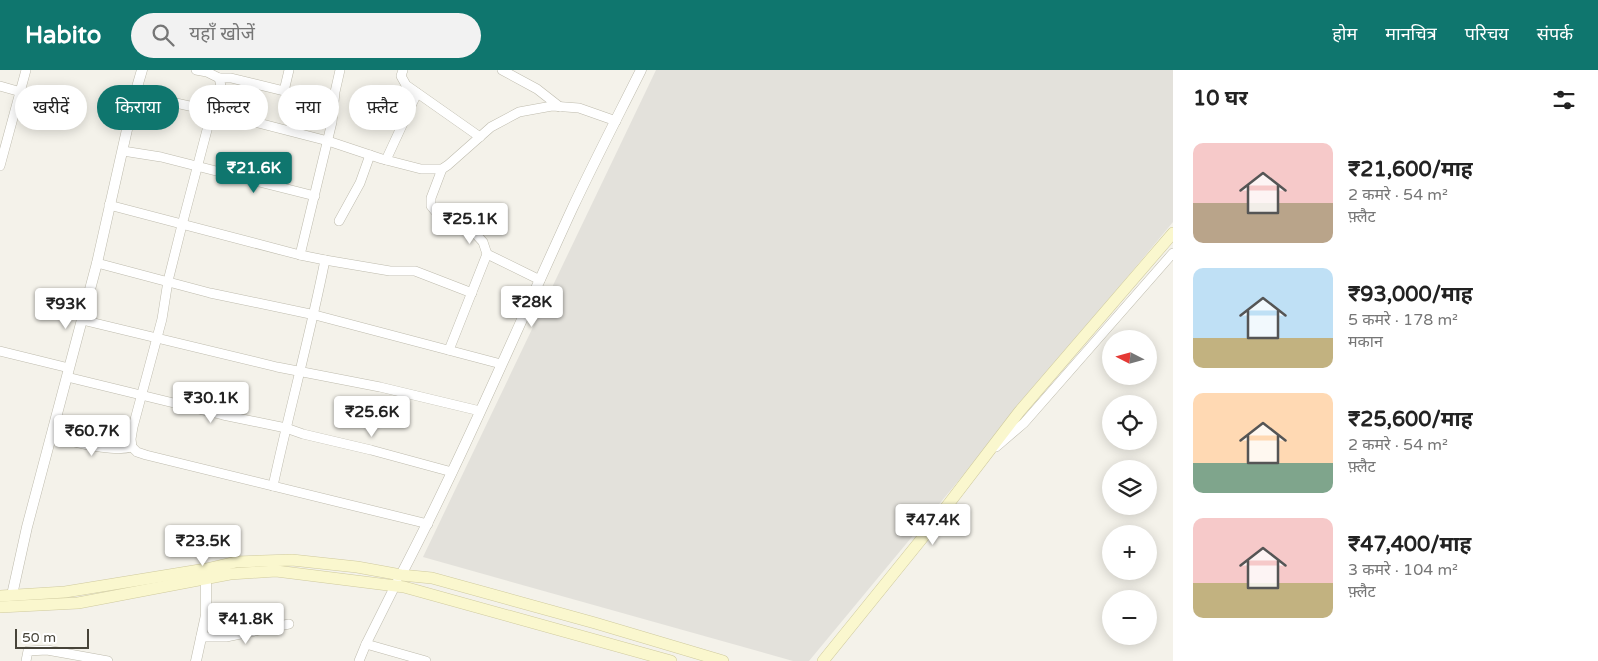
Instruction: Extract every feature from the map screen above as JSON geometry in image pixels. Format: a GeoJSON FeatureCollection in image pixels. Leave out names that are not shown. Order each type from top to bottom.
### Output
{"type":"FeatureCollection","features":[{"type":"Feature","properties":{"kind":"main road"},"geometry":{"type":"LineString","coordinates":[[823,661],[1019,412],[1173,233]]}},
{"type":"Feature","properties":{"kind":"main road"},"geometry":{"type":"LineString","coordinates":[[0,607],[78,604],[206,575],[236,562],[292,560],[357,567],[504,614],[671,661]]}},
{"type":"Feature","properties":{"kind":"main road"},"geometry":{"type":"LineString","coordinates":[[6,595],[65,592],[206,575]]}},
{"type":"Feature","properties":{"kind":"main road"},"geometry":{"type":"LineString","coordinates":[[398,580],[432,578],[458,584],[703,658],[722,661]]}},
{"type":"Feature","properties":{"kind":"street"},"geometry":{"type":"LineString","coordinates":[[23,85],[26,70]]}},
{"type":"Feature","properties":{"kind":"street"},"geometry":{"type":"LineString","coordinates":[[138,85],[142,70]]}},
{"type":"Feature","properties":{"kind":"street"},"geometry":{"type":"LineString","coordinates":[[196,70],[207,71],[219,78],[231,78],[278,90]]}},
{"type":"Feature","properties":{"kind":"street"},"geometry":{"type":"LineString","coordinates":[[285,85],[289,70]]}},
{"type":"Feature","properties":{"kind":"street"},"geometry":{"type":"LineString","coordinates":[[337,85],[340,70]]}},
{"type":"Feature","properties":{"kind":"street"},"geometry":{"type":"LineString","coordinates":[[403,70],[402,80],[417,94],[480,137]]}},
{"type":"Feature","properties":{"kind":"street"},"geometry":{"type":"LineString","coordinates":[[502,70],[537,89],[560,107]]}},
{"type":"Feature","properties":{"kind":"street"},"geometry":{"type":"LineString","coordinates":[[360,661],[366,644],[428,524],[574,206],[641,70]]}},
{"type":"Feature","properties":{"kind":"street"},"geometry":{"type":"LineString","coordinates":[[219,78],[220,85]]}},
{"type":"Feature","properties":{"kind":"street"},"geometry":{"type":"LineString","coordinates":[[0,86],[15,90]]}},
{"type":"Feature","properties":{"kind":"street"},"geometry":{"type":"LineString","coordinates":[[386,160],[417,94]]}},
{"type":"Feature","properties":{"kind":"street"},"geometry":{"type":"LineString","coordinates":[[268,125],[421,169],[442,169],[491,126],[519,112],[552,106],[583,108],[616,121]]}},
{"type":"Feature","properties":{"kind":"street"},"geometry":{"type":"LineString","coordinates":[[0,166],[3,143],[15,109]]}},
{"type":"Feature","properties":{"kind":"street"},"geometry":{"type":"LineString","coordinates":[[6,595],[27,527],[97,263],[127,130]]}},
{"type":"Feature","properties":{"kind":"street"},"geometry":{"type":"LineString","coordinates":[[207,130],[168,281],[162,319],[131,439],[132,447],[137,452],[146,456],[428,524]]}},
{"type":"Feature","properties":{"kind":"street"},"geometry":{"type":"LineString","coordinates":[[300,255],[330,130]]}},
{"type":"Feature","properties":{"kind":"street"},"geometry":{"type":"LineString","coordinates":[[123,151],[161,157],[237,178],[315,196]]}},
{"type":"Feature","properties":{"kind":"street"},"geometry":{"type":"LineString","coordinates":[[340,221],[360,183],[370,155]]}},
{"type":"Feature","properties":{"kind":"street"},"geometry":{"type":"LineString","coordinates":[[442,169],[430,198],[431,206],[436,211],[472,230],[483,242],[486,254],[449,350]]}},
{"type":"Feature","properties":{"kind":"street"},"geometry":{"type":"LineString","coordinates":[[109,205],[300,255],[390,271],[415,271],[472,293]]}},
{"type":"Feature","properties":{"kind":"street"},"geometry":{"type":"LineString","coordinates":[[987,455],[1024,423],[1173,253]]}},
{"type":"Feature","properties":{"kind":"street"},"geometry":{"type":"LineString","coordinates":[[486,254],[540,280]]}},
{"type":"Feature","properties":{"kind":"street"},"geometry":{"type":"LineString","coordinates":[[273,486],[315,315],[325,260]]}},
{"type":"Feature","properties":{"kind":"street"},"geometry":{"type":"LineString","coordinates":[[97,263],[210,293],[315,315],[502,364]]}},
{"type":"Feature","properties":{"kind":"street"},"geometry":{"type":"LineString","coordinates":[[82,320],[156,339],[480,410]]}},
{"type":"Feature","properties":{"kind":"street"},"geometry":{"type":"LineString","coordinates":[[0,351],[142,394],[223,415],[286,428],[452,472]]}},
{"type":"Feature","properties":{"kind":"street"},"geometry":{"type":"LineString","coordinates":[[51,437],[124,450],[132,447]]}},
{"type":"Feature","properties":{"kind":"street"},"geometry":{"type":"LineString","coordinates":[[196,661],[206,615],[206,575]]}},
{"type":"Feature","properties":{"kind":"street"},"geometry":{"type":"LineString","coordinates":[[201,637],[226,637],[289,624]]}},
{"type":"Feature","properties":{"kind":"street"},"geometry":{"type":"LineString","coordinates":[[366,644],[426,661]]}},
{"type":"Feature","properties":{"kind":"street"},"geometry":{"type":"LineString","coordinates":[[26,661],[28,651],[48,650],[108,661]]}},
{"type":"Feature","properties":{"kind":"shaded area"},"geometry":{"type":"Polygon","coordinates":[[[656,70],[1173,70],[1173,222],[809,661],[793,661],[423,557],[656,70]]]}}]}
